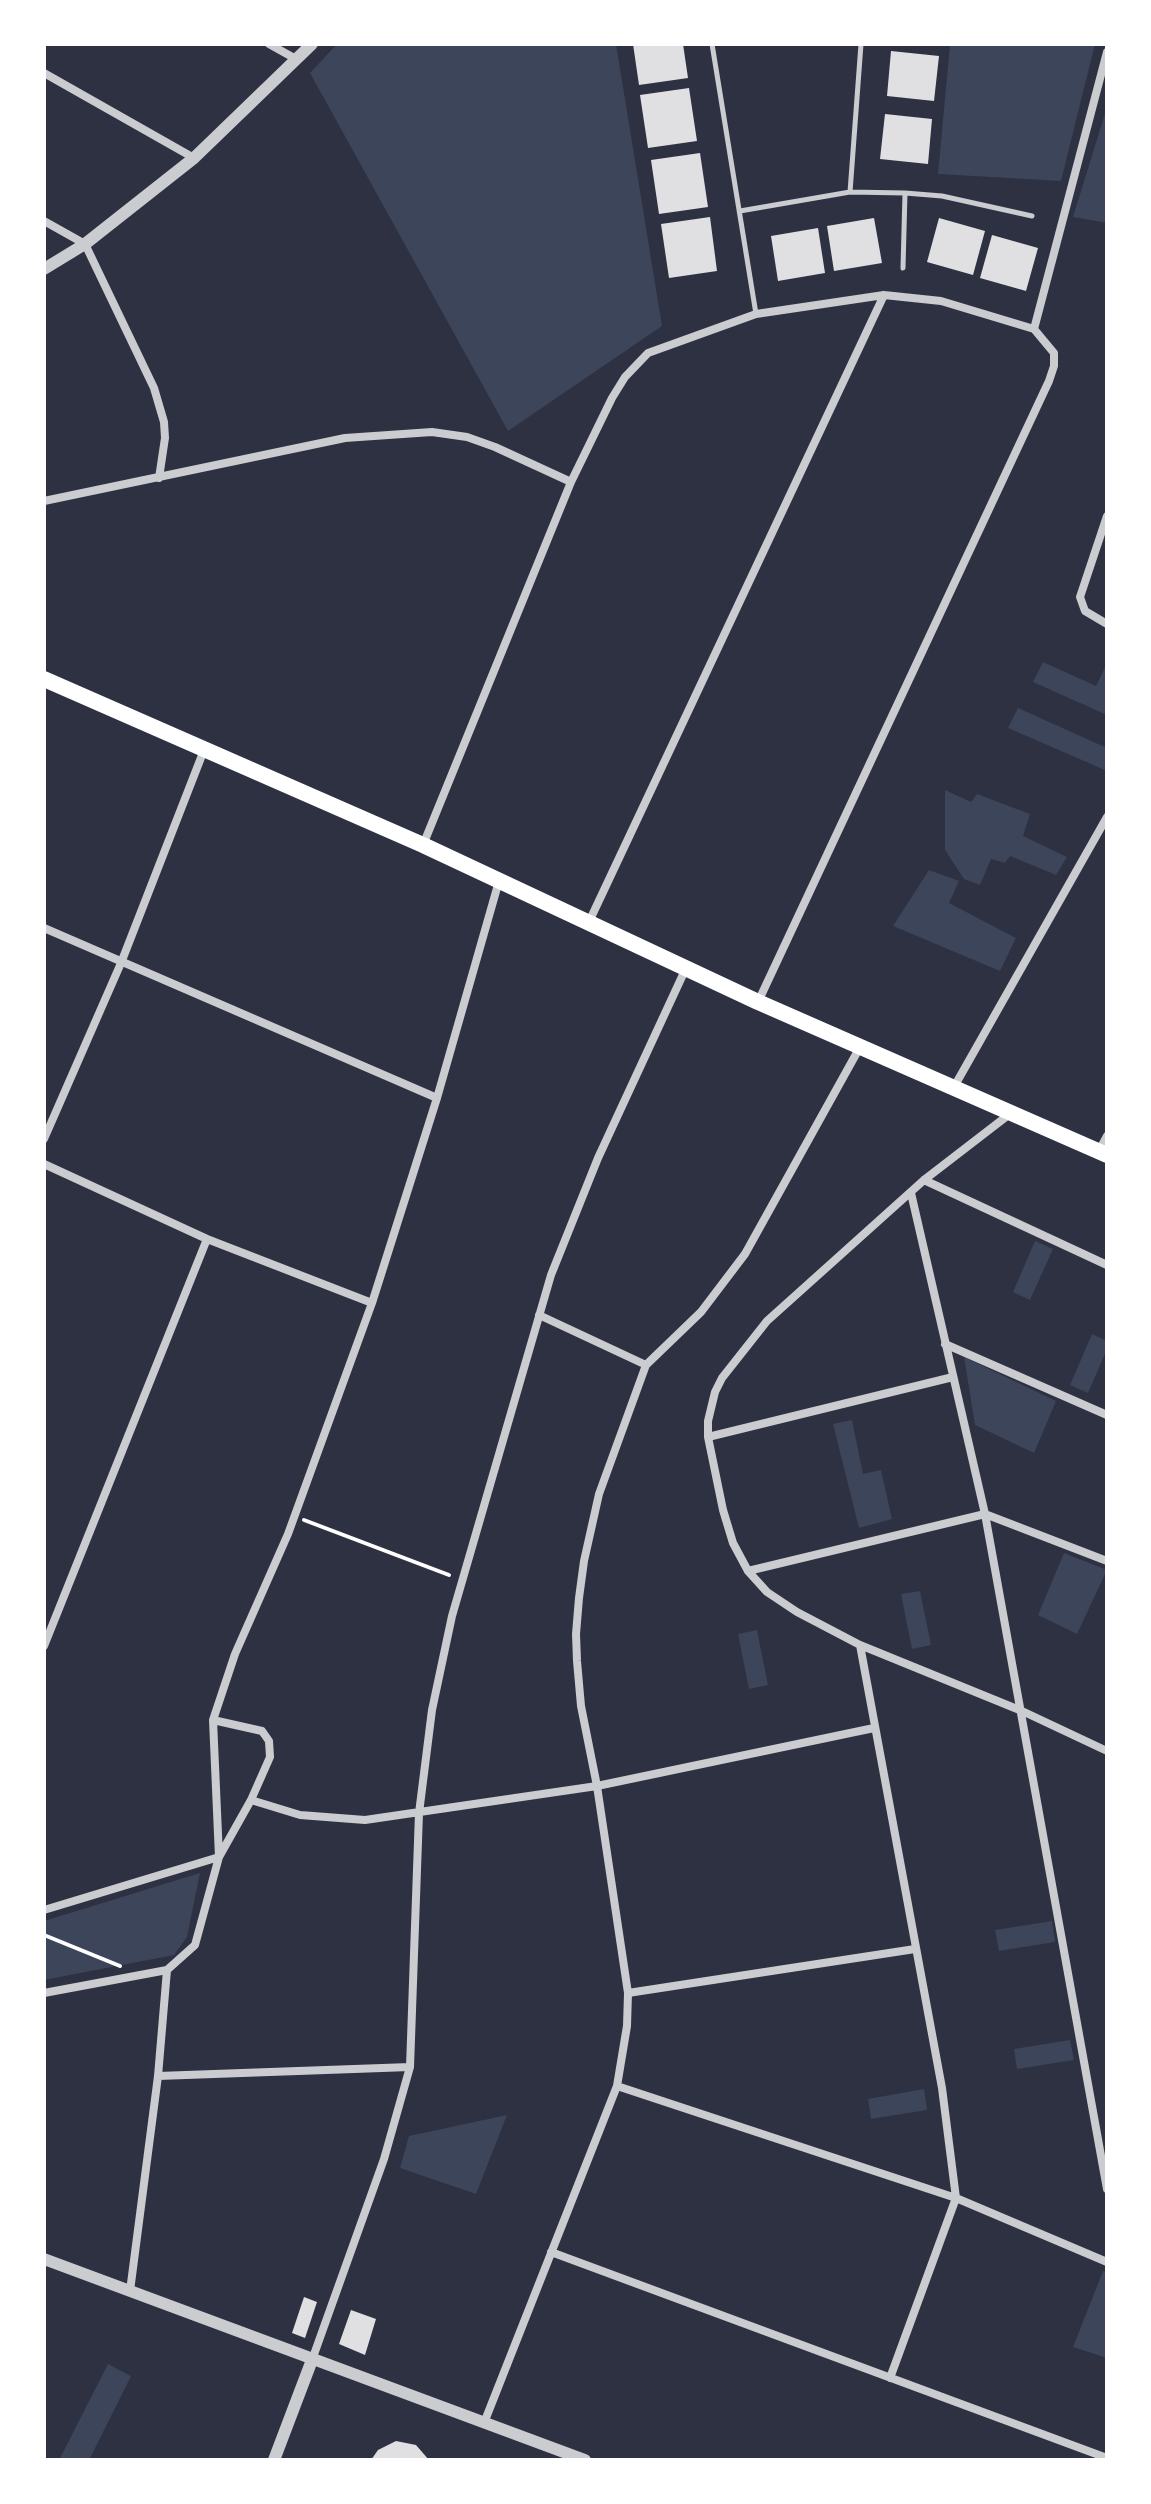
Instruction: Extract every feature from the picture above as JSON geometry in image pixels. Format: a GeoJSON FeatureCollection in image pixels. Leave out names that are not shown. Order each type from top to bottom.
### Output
{"type":"FeatureCollection","features":[{"type":"Feature","properties":{"kind":"main road"},"geometry":{"type":"LineString","coordinates":[[44,679],[423,845],[758,1002],[1103,1154]]}},
{"type":"Feature","properties":{"kind":"street"},"geometry":{"type":"LineString","coordinates":[[269,44],[296,59]]}},
{"type":"Feature","properties":{"kind":"street"},"geometry":{"type":"LineString","coordinates":[[44,269],[85,244],[194,158],[312,44]]}},
{"type":"Feature","properties":{"kind":"street"},"geometry":{"type":"LineString","coordinates":[[1034,329],[1107,52]]}},
{"type":"Feature","properties":{"kind":"street"},"geometry":{"type":"LineString","coordinates":[[44,73],[194,158]]}},
{"type":"Feature","properties":{"kind":"street"},"geometry":{"type":"LineString","coordinates":[[44,221],[85,244],[154,388],[165,438],[159,478]]}},
{"type":"Feature","properties":{"kind":"street"},"geometry":{"type":"LineString","coordinates":[[588,924],[884,295]]}},
{"type":"Feature","properties":{"kind":"street"},"geometry":{"type":"LineString","coordinates":[[423,845],[571,482],[612,398],[625,377],[648,353],[756,314],[884,295],[941,301],[1034,329],[1048,343],[1055,359],[1049,381],[758,1002]]}},
{"type":"Feature","properties":{"kind":"street"},"geometry":{"type":"LineString","coordinates":[[44,501],[345,438],[432,432],[467,437],[495,447],[571,482]]}},
{"type":"Feature","properties":{"kind":"street"},"geometry":{"type":"LineString","coordinates":[[1107,516],[1080,597],[1085,611],[1107,624]]}},
{"type":"Feature","properties":{"kind":"street"},"geometry":{"type":"LineString","coordinates":[[44,1139],[121,963],[204,750]]}},
{"type":"Feature","properties":{"kind":"street"},"geometry":{"type":"LineString","coordinates":[[954,1087],[1107,817]]}},
{"type":"Feature","properties":{"kind":"street"},"geometry":{"type":"LineString","coordinates":[[219,1857],[213,1720],[235,1654],[295,1516],[372,1303],[437,1098],[499,881]]}},
{"type":"Feature","properties":{"kind":"street"},"geometry":{"type":"LineString","coordinates":[[44,928],[437,1098]]}},
{"type":"Feature","properties":{"kind":"street"},"geometry":{"type":"LineString","coordinates":[[274,2460],[384,2159],[410,2067],[419,1813],[432,1710],[462,1580],[551,1275],[598,1158],[686,968]]}},
{"type":"Feature","properties":{"kind":"street"},"geometry":{"type":"LineString","coordinates":[[484,2423],[617,2086],[627,2026],[628,1993],[597,1786],[581,1706],[576,1634],[584,1561],[599,1494],[646,1365],[701,1312],[745,1254],[860,1047]]}},
{"type":"Feature","properties":{"kind":"street"},"geometry":{"type":"LineString","coordinates":[[1011,1113],[924,1180],[767,1321],[718,1385],[710,1405],[708,1437],[733,1543],[748,1571],[776,1599],[860,1645],[1022,1711],[1107,1751]]}},
{"type":"Feature","properties":{"kind":"street"},"geometry":{"type":"LineString","coordinates":[[1103,1154],[1107,1136]]}},
{"type":"Feature","properties":{"kind":"street"},"geometry":{"type":"LineString","coordinates":[[44,1164],[207,1239],[372,1303]]}},
{"type":"Feature","properties":{"kind":"street"},"geometry":{"type":"LineString","coordinates":[[924,1180],[1107,1265]]}},
{"type":"Feature","properties":{"kind":"street"},"geometry":{"type":"LineString","coordinates":[[911,1193],[985,1514],[1107,2189]]}},
{"type":"Feature","properties":{"kind":"street"},"geometry":{"type":"LineString","coordinates":[[44,1646],[207,1239]]}},
{"type":"Feature","properties":{"kind":"street"},"geometry":{"type":"LineString","coordinates":[[539,1315],[646,1365]]}},
{"type":"Feature","properties":{"kind":"street"},"geometry":{"type":"LineString","coordinates":[[945,1344],[1107,1415]]}},
{"type":"Feature","properties":{"kind":"street"},"geometry":{"type":"LineString","coordinates":[[708,1437],[953,1377]]}},
{"type":"Feature","properties":{"kind":"street"},"geometry":{"type":"LineString","coordinates":[[748,1571],[985,1514],[1107,1561]]}},
{"type":"Feature","properties":{"kind":"street"},"geometry":{"type":"LineString","coordinates":[[860,1645],[942,2088],[956,2198],[890,2378]]}},
{"type":"Feature","properties":{"kind":"street"},"geometry":{"type":"LineString","coordinates":[[44,1993],[167,1970],[195,1945],[219,1857],[251,1800],[270,1757],[268,1738],[257,1730],[213,1720]]}},
{"type":"Feature","properties":{"kind":"street"},"geometry":{"type":"LineString","coordinates":[[251,1800],[300,1815],[365,1820],[597,1786],[874,1728]]}},
{"type":"Feature","properties":{"kind":"street"},"geometry":{"type":"LineString","coordinates":[[44,1910],[219,1857]]}},
{"type":"Feature","properties":{"kind":"street"},"geometry":{"type":"LineString","coordinates":[[628,1993],[915,1949]]}},
{"type":"Feature","properties":{"kind":"street"},"geometry":{"type":"LineString","coordinates":[[130,2291],[158,2076],[167,1970]]}},
{"type":"Feature","properties":{"kind":"street"},"geometry":{"type":"LineString","coordinates":[[158,2076],[410,2067]]}},
{"type":"Feature","properties":{"kind":"street"},"geometry":{"type":"LineString","coordinates":[[617,2086],[956,2198],[1107,2262]]}},
{"type":"Feature","properties":{"kind":"street"},"geometry":{"type":"LineString","coordinates":[[551,2252],[1107,2458]]}},
{"type":"Feature","properties":{"kind":"street"},"geometry":{"type":"LineString","coordinates":[[44,2259],[585,2460]]}},
{"type":"Feature","properties":{"kind":"lane"},"geometry":{"type":"LineString","coordinates":[[712,44],[756,314]]}},
{"type":"Feature","properties":{"kind":"lane"},"geometry":{"type":"LineString","coordinates":[[850,192],[861,44]]}},
{"type":"Feature","properties":{"kind":"lane"},"geometry":{"type":"LineString","coordinates":[[740,211],[850,192],[942,196],[1032,216]]}},
{"type":"Feature","properties":{"kind":"lane"},"geometry":{"type":"LineString","coordinates":[[903,268],[905,193]]}},
{"type":"Feature","properties":{"kind":"path"},"geometry":{"type":"LineString","coordinates":[[295,1516],[462,1580]]}},
{"type":"Feature","properties":{"kind":"path"},"geometry":{"type":"LineString","coordinates":[[44,1935],[141,1975]]}},
{"type":"Feature","properties":{"kind":"shaded area"},"geometry":{"type":"Polygon","coordinates":[[[337,44],[616,44],[662,326],[508,431],[310,73],[337,44]]]}},
{"type":"Feature","properties":{"kind":"shaded area"},"geometry":{"type":"Polygon","coordinates":[[[950,44],[1095,44],[1061,181],[938,174],[950,44]]]}},
{"type":"Feature","properties":{"kind":"shaded area"},"geometry":{"type":"Polygon","coordinates":[[[1107,107],[1107,223],[1073,217],[1107,107]]]}},
{"type":"Feature","properties":{"kind":"shaded area"},"geometry":{"type":"Polygon","coordinates":[[[1043,662],[1096,686],[1107,663],[1107,715],[1033,682],[1043,662]]]}},
{"type":"Feature","properties":{"kind":"shaded area"},"geometry":{"type":"Polygon","coordinates":[[[1018,708],[1107,748],[1107,771],[1008,728],[1018,708]]]}},
{"type":"Feature","properties":{"kind":"shaded area"},"geometry":{"type":"Polygon","coordinates":[[[945,790],[971,802],[977,794],[1030,814],[1023,836],[1067,857],[1056,875],[1010,856],[1005,863],[991,859],[980,885],[964,879],[945,850],[945,790]]]}},
{"type":"Feature","properties":{"kind":"shaded area"},"geometry":{"type":"Polygon","coordinates":[[[929,870],[959,881],[949,903],[1016,938],[1000,971],[893,926],[929,870]]]}},
{"type":"Feature","properties":{"kind":"shaded area"},"geometry":{"type":"Polygon","coordinates":[[[1035,1241],[1053,1249],[1030,1300],[1013,1292],[1035,1241]]]}},
{"type":"Feature","properties":{"kind":"shaded area"},"geometry":{"type":"Polygon","coordinates":[[[1092,1334],[1107,1341],[1107,1349],[1088,1393],[1070,1385],[1092,1334]]]}},
{"type":"Feature","properties":{"kind":"shaded area"},"geometry":{"type":"Polygon","coordinates":[[[964,1357],[1056,1401],[1034,1453],[975,1425],[964,1357]]]}},
{"type":"Feature","properties":{"kind":"shaded area"},"geometry":{"type":"Polygon","coordinates":[[[852,1420],[863,1474],[881,1470],[892,1519],[859,1528],[833,1424],[852,1420]]]}},
{"type":"Feature","properties":{"kind":"shaded area"},"geometry":{"type":"Polygon","coordinates":[[[1064,1553],[1107,1570],[1077,1634],[1038,1615],[1064,1553]]]}},
{"type":"Feature","properties":{"kind":"shaded area"},"geometry":{"type":"Polygon","coordinates":[[[920,1591],[931,1645],[912,1649],[901,1594],[920,1591]]]}},
{"type":"Feature","properties":{"kind":"shaded area"},"geometry":{"type":"Polygon","coordinates":[[[757,1630],[768,1685],[749,1689],[738,1634],[757,1630]]]}},
{"type":"Feature","properties":{"kind":"shaded area"},"geometry":{"type":"Polygon","coordinates":[[[200,1873],[187,1937],[174,1955],[44,1980],[44,1921],[200,1873]]]}},
{"type":"Feature","properties":{"kind":"shaded area"},"geometry":{"type":"Polygon","coordinates":[[[1052,1921],[1055,1942],[999,1951],[995,1930],[1052,1921]]]}},
{"type":"Feature","properties":{"kind":"shaded area"},"geometry":{"type":"Polygon","coordinates":[[[1070,2040],[1074,2060],[1017,2069],[1014,2049],[1070,2040]]]}},
{"type":"Feature","properties":{"kind":"shaded area"},"geometry":{"type":"Polygon","coordinates":[[[924,2089],[927,2110],[871,2119],[868,2099],[924,2089]]]}},
{"type":"Feature","properties":{"kind":"shaded area"},"geometry":{"type":"Polygon","coordinates":[[[507,2115],[476,2194],[400,2168],[409,2136],[507,2115]]]}},
{"type":"Feature","properties":{"kind":"shaded area"},"geometry":{"type":"Polygon","coordinates":[[[1103,2271],[1107,2273],[1107,2358],[1073,2347],[1103,2271]]]}},
{"type":"Feature","properties":{"kind":"shaded area"},"geometry":{"type":"Polygon","coordinates":[[[108,2364],[131,2376],[89,2460],[59,2460],[108,2364]]]}},
{"type":"Feature","properties":{"kind":"building"},"geometry":{"type":"Polygon","coordinates":[[[633,44],[683,44],[688,78],[639,85],[633,44]]]}},
{"type":"Feature","properties":{"kind":"building"},"geometry":{"type":"Polygon","coordinates":[[[891,51],[939,56],[934,101],[887,96],[891,51]]]}},
{"type":"Feature","properties":{"kind":"building"},"geometry":{"type":"Polygon","coordinates":[[[689,88],[697,141],[648,148],[640,95],[689,88]]]}},
{"type":"Feature","properties":{"kind":"building"},"geometry":{"type":"Polygon","coordinates":[[[885,114],[932,119],[928,164],[880,159],[885,114]]]}},
{"type":"Feature","properties":{"kind":"building"},"geometry":{"type":"Polygon","coordinates":[[[700,153],[708,207],[659,214],[651,160],[700,153]]]}},
{"type":"Feature","properties":{"kind":"building"},"geometry":{"type":"Polygon","coordinates":[[[710,217],[717,271],[669,278],[661,224],[710,217]]]}},
{"type":"Feature","properties":{"kind":"building"},"geometry":{"type":"Polygon","coordinates":[[[874,218],[882,263],[834,271],[827,226],[874,218]]]}},
{"type":"Feature","properties":{"kind":"building"},"geometry":{"type":"Polygon","coordinates":[[[939,218],[985,231],[973,275],[927,262],[939,218]]]}},
{"type":"Feature","properties":{"kind":"building"},"geometry":{"type":"Polygon","coordinates":[[[818,228],[825,273],[778,281],[771,236],[818,228]]]}},
{"type":"Feature","properties":{"kind":"building"},"geometry":{"type":"Polygon","coordinates":[[[992,235],[1038,248],[1026,291],[980,278],[992,235]]]}},
{"type":"Feature","properties":{"kind":"building"},"geometry":{"type":"Polygon","coordinates":[[[304,2297],[317,2302],[305,2338],[292,2333],[304,2297]]]}},
{"type":"Feature","properties":{"kind":"building"},"geometry":{"type":"Polygon","coordinates":[[[351,2310],[376,2319],[365,2355],[339,2344],[351,2310]]]}},
{"type":"Feature","properties":{"kind":"building"},"geometry":{"type":"Polygon","coordinates":[[[396,2441],[416,2445],[429,2460],[371,2460],[378,2450],[396,2441]]]}}]}
